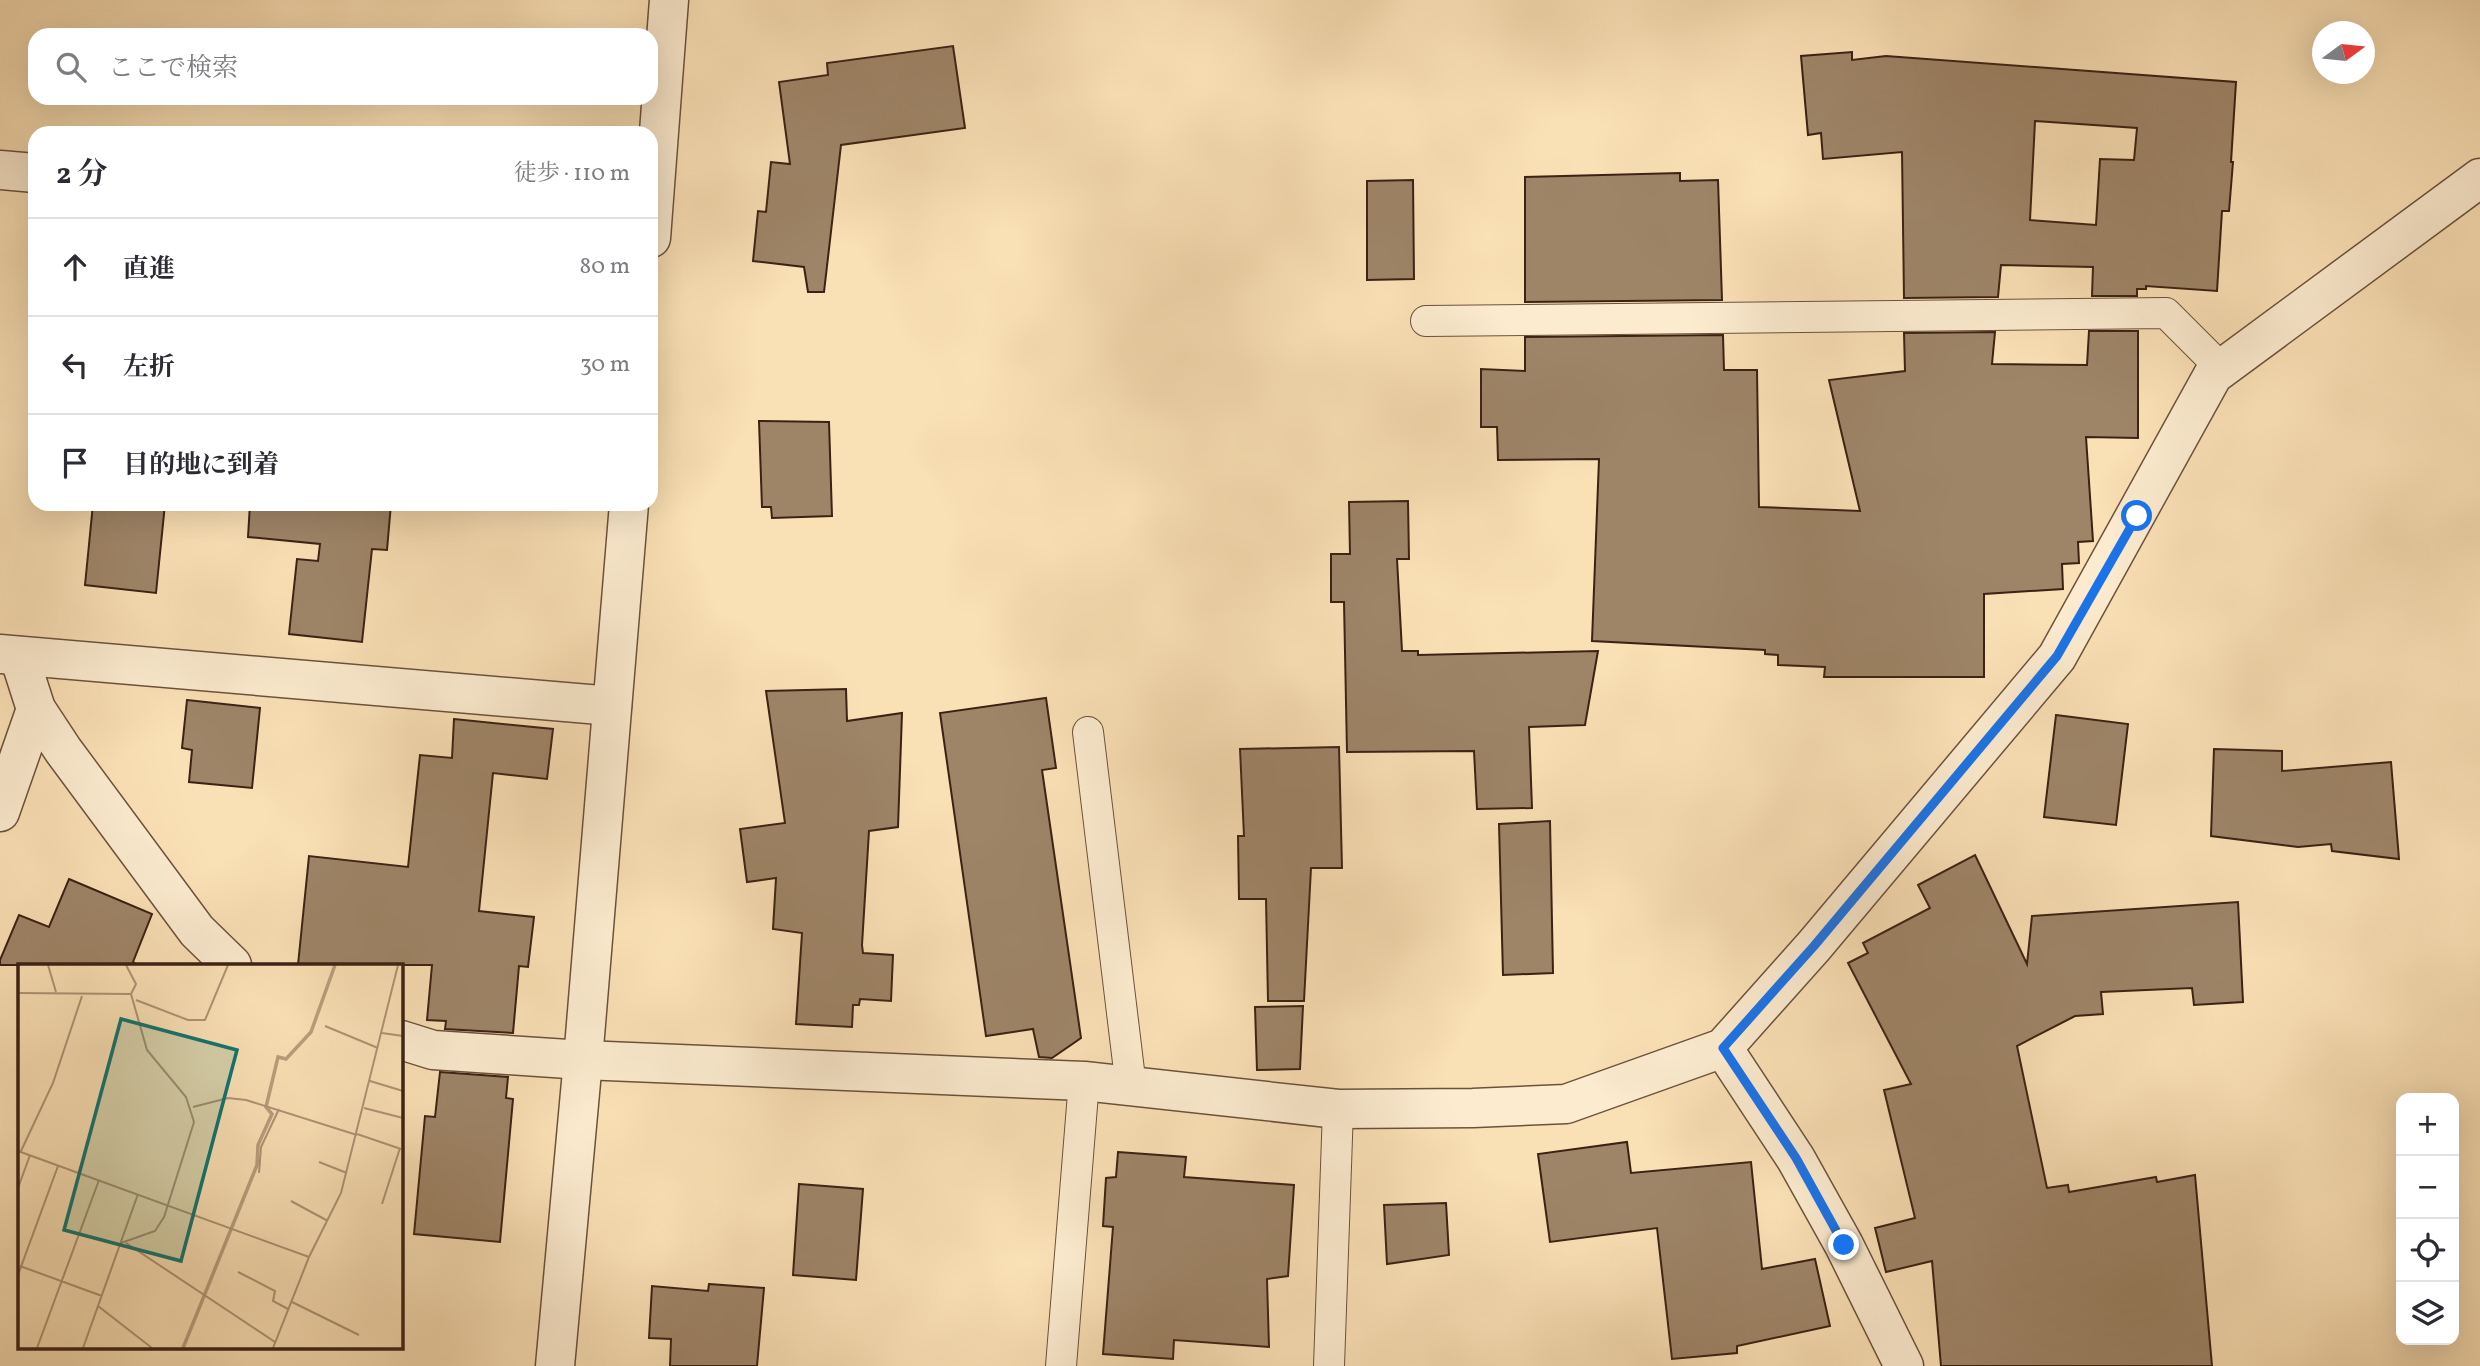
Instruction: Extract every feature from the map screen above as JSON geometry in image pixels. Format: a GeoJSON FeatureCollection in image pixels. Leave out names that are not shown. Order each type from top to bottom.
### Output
{"type":"FeatureCollection","features":[{"type":"Feature","properties":{"kind":"street"},"geometry":{"type":"LineString","coordinates":[[658,141],[669,0]]}},
{"type":"Feature","properties":{"kind":"street"},"geometry":{"type":"LineString","coordinates":[[0,170],[28,172]]}},
{"type":"Feature","properties":{"kind":"street"},"geometry":{"type":"LineString","coordinates":[[402,1040],[433,1049],[583,1060],[1084,1082],[1338,1109],[1566,1104],[1723,1048],[1814,946],[2057,656],[2213,375],[2480,178]]}},
{"type":"Feature","properties":{"kind":"street"},"geometry":{"type":"LineString","coordinates":[[555,1366],[628,511]]}},
{"type":"Feature","properties":{"kind":"street"},"geometry":{"type":"LineString","coordinates":[[10,655],[612,706]]}},
{"type":"Feature","properties":{"kind":"street"},"geometry":{"type":"LineString","coordinates":[[10,655],[36,709],[63,750],[197,931],[231,964]]}},
{"type":"Feature","properties":{"kind":"street"},"geometry":{"type":"LineString","coordinates":[[0,812],[36,709]]}},
{"type":"Feature","properties":{"kind":"street"},"geometry":{"type":"LineString","coordinates":[[1723,1048],[1796,1158],[1844,1245],[1905,1366]]}},
{"type":"Feature","properties":{"kind":"lane"},"geometry":{"type":"LineString","coordinates":[[1426,321],[2166,313],[2222,369]]}},
{"type":"Feature","properties":{"kind":"lane"},"geometry":{"type":"LineString","coordinates":[[1088,732],[1131,1087]]}},
{"type":"Feature","properties":{"kind":"lane"},"geometry":{"type":"LineString","coordinates":[[1061,1366],[1084,1082]]}},
{"type":"Feature","properties":{"kind":"lane"},"geometry":{"type":"LineString","coordinates":[[1329,1366],[1338,1109]]}},
{"type":"Feature","properties":{"kind":"building"},"geometry":{"type":"Polygon","coordinates":[[[953,46],[965,128],[841,145],[824,292],[808,292],[804,267],[753,261],[758,211],[766,212],[771,162],[790,164],[779,82],[828,75],[827,63],[953,46]]]}},
{"type":"Feature","properties":{"kind":"building"},"geometry":{"type":"Polygon","coordinates":[[[1852,52],[1852,60],[1886,56],[2236,82],[2229,211],[2222,211],[2217,291],[2146,286],[2146,289],[2137,289],[2137,296],[2092,296],[2093,267],[2001,265],[1998,297],[1904,298],[1902,152],[1823,159],[1821,133],[1808,135],[1801,56],[1852,52]],[[2035,121],[2030,220],[2096,225],[2100,159],[2134,160],[2137,128],[2035,121]]]}},
{"type":"Feature","properties":{"kind":"building"},"geometry":{"type":"Polygon","coordinates":[[[1680,173],[1680,181],[1718,180],[1722,300],[1525,302],[1525,177],[1680,173]]]}},
{"type":"Feature","properties":{"kind":"building"},"geometry":{"type":"Polygon","coordinates":[[[1413,180],[1414,279],[1367,280],[1367,181],[1413,180]]]}},
{"type":"Feature","properties":{"kind":"building"},"geometry":{"type":"Polygon","coordinates":[[[2089,331],[2138,331],[2138,438],[2086,437],[2093,541],[2078,542],[2079,563],[2062,564],[2063,589],[1984,594],[1984,677],[1824,677],[1825,667],[1778,665],[1778,655],[1765,654],[1765,650],[1592,641],[1599,459],[1498,460],[1497,427],[1481,427],[1481,369],[1525,371],[1525,337],[1723,335],[1724,370],[1757,370],[1759,507],[1860,511],[1829,380],[1905,371],[1904,333],[1995,332],[1992,364],[2087,365],[2089,331]]]}},
{"type":"Feature","properties":{"kind":"building"},"geometry":{"type":"Polygon","coordinates":[[[759,421],[829,422],[832,516],[772,518],[771,507],[762,507],[759,421]]]}},
{"type":"Feature","properties":{"kind":"building"},"geometry":{"type":"Polygon","coordinates":[[[1408,501],[1409,559],[1397,559],[1402,651],[1418,651],[1418,655],[1598,651],[1585,725],[1529,727],[1532,808],[1477,809],[1474,751],[1347,752],[1344,602],[1331,602],[1331,554],[1350,554],[1349,502],[1408,501]]]}},
{"type":"Feature","properties":{"kind":"building"},"geometry":{"type":"Polygon","coordinates":[[[92,511],[164,511],[156,593],[85,585],[92,511]]]}},
{"type":"Feature","properties":{"kind":"building"},"geometry":{"type":"Polygon","coordinates":[[[250,511],[390,511],[387,550],[372,549],[362,642],[289,634],[297,559],[318,561],[320,544],[248,537],[250,511]]]}},
{"type":"Feature","properties":{"kind":"building"},"geometry":{"type":"Polygon","coordinates":[[[846,689],[847,721],[902,713],[898,827],[869,831],[862,945],[863,953],[893,955],[891,1001],[860,999],[859,1005],[853,1005],[852,1027],[796,1024],[802,933],[773,929],[776,878],[747,882],[740,829],[785,823],[766,691],[846,689]]]}},
{"type":"Feature","properties":{"kind":"building"},"geometry":{"type":"Polygon","coordinates":[[[1046,698],[1056,768],[1042,770],[1081,1038],[1052,1058],[1039,1057],[1033,1029],[986,1036],[940,713],[1046,698]]]}},
{"type":"Feature","properties":{"kind":"building"},"geometry":{"type":"Polygon","coordinates":[[[187,700],[260,708],[252,788],[189,782],[192,750],[182,748],[187,700]]]}},
{"type":"Feature","properties":{"kind":"building"},"geometry":{"type":"Polygon","coordinates":[[[2056,715],[2128,724],[2116,825],[2044,817],[2056,715]]]}},
{"type":"Feature","properties":{"kind":"building"},"geometry":{"type":"Polygon","coordinates":[[[454,719],[553,729],[547,779],[493,773],[479,911],[534,917],[528,967],[519,966],[513,1033],[445,1029],[446,1021],[427,1020],[432,965],[298,964],[309,856],[408,867],[420,755],[452,758],[454,719]]]}},
{"type":"Feature","properties":{"kind":"building"},"geometry":{"type":"Polygon","coordinates":[[[1339,747],[1342,868],[1311,868],[1304,1001],[1268,1001],[1266,899],[1239,899],[1238,836],[1244,836],[1240,749],[1339,747]]]}},
{"type":"Feature","properties":{"kind":"building"},"geometry":{"type":"Polygon","coordinates":[[[2214,749],[2282,751],[2282,771],[2391,762],[2399,859],[2332,851],[2331,844],[2298,847],[2211,836],[2214,749]]]}},
{"type":"Feature","properties":{"kind":"building"},"geometry":{"type":"Polygon","coordinates":[[[1550,821],[1553,973],[1503,975],[1499,824],[1550,821]]]}},
{"type":"Feature","properties":{"kind":"building"},"geometry":{"type":"Polygon","coordinates":[[[1975,855],[2027,964],[2032,916],[2238,902],[2243,1002],[2194,1005],[2192,988],[2101,992],[2103,1014],[2075,1016],[2017,1046],[2047,1188],[2068,1185],[2069,1192],[2156,1177],[2157,1182],[2195,1175],[2212,1366],[1941,1366],[1932,1261],[1886,1272],[1875,1228],[1915,1218],[1884,1090],[1911,1084],[1848,963],[1868,953],[1863,943],[1930,908],[1918,885],[1975,855]]]}},
{"type":"Feature","properties":{"kind":"building"},"geometry":{"type":"Polygon","coordinates":[[[69,879],[152,914],[133,962],[136,964],[0,965],[19,915],[49,927],[69,879]]]}},
{"type":"Feature","properties":{"kind":"building"},"geometry":{"type":"Polygon","coordinates":[[[1303,1006],[1300,1069],[1257,1070],[1255,1007],[1303,1006]]]}},
{"type":"Feature","properties":{"kind":"building"},"geometry":{"type":"Polygon","coordinates":[[[440,1072],[508,1077],[506,1098],[513,1099],[500,1242],[414,1234],[425,1116],[435,1117],[440,1072]]]}},
{"type":"Feature","properties":{"kind":"building"},"geometry":{"type":"Polygon","coordinates":[[[1627,1142],[1631,1173],[1751,1162],[1762,1269],[1815,1259],[1830,1326],[1737,1346],[1737,1353],[1672,1359],[1657,1228],[1550,1242],[1538,1154],[1627,1142]]]}},
{"type":"Feature","properties":{"kind":"building"},"geometry":{"type":"Polygon","coordinates":[[[1118,1152],[1186,1157],[1184,1177],[1294,1185],[1288,1276],[1267,1279],[1269,1347],[1174,1340],[1173,1359],[1103,1354],[1113,1227],[1103,1226],[1106,1178],[1116,1177],[1118,1152]]]}},
{"type":"Feature","properties":{"kind":"building"},"geometry":{"type":"Polygon","coordinates":[[[799,1184],[863,1189],[856,1280],[793,1275],[799,1184]]]}},
{"type":"Feature","properties":{"kind":"building"},"geometry":{"type":"Polygon","coordinates":[[[1446,1203],[1449,1255],[1387,1264],[1384,1205],[1446,1203]]]}},
{"type":"Feature","properties":{"kind":"building"},"geometry":{"type":"Polygon","coordinates":[[[709,1284],[764,1288],[757,1366],[670,1366],[671,1339],[649,1338],[652,1286],[708,1291],[709,1284]]]}},
{"type":"Feature","properties":{"kind":"route"},"geometry":{"type":"LineString","coordinates":[[1844,1245],[1796,1158],[1723,1048],[1814,946],[2057,656],[2137,516]]}}]}
